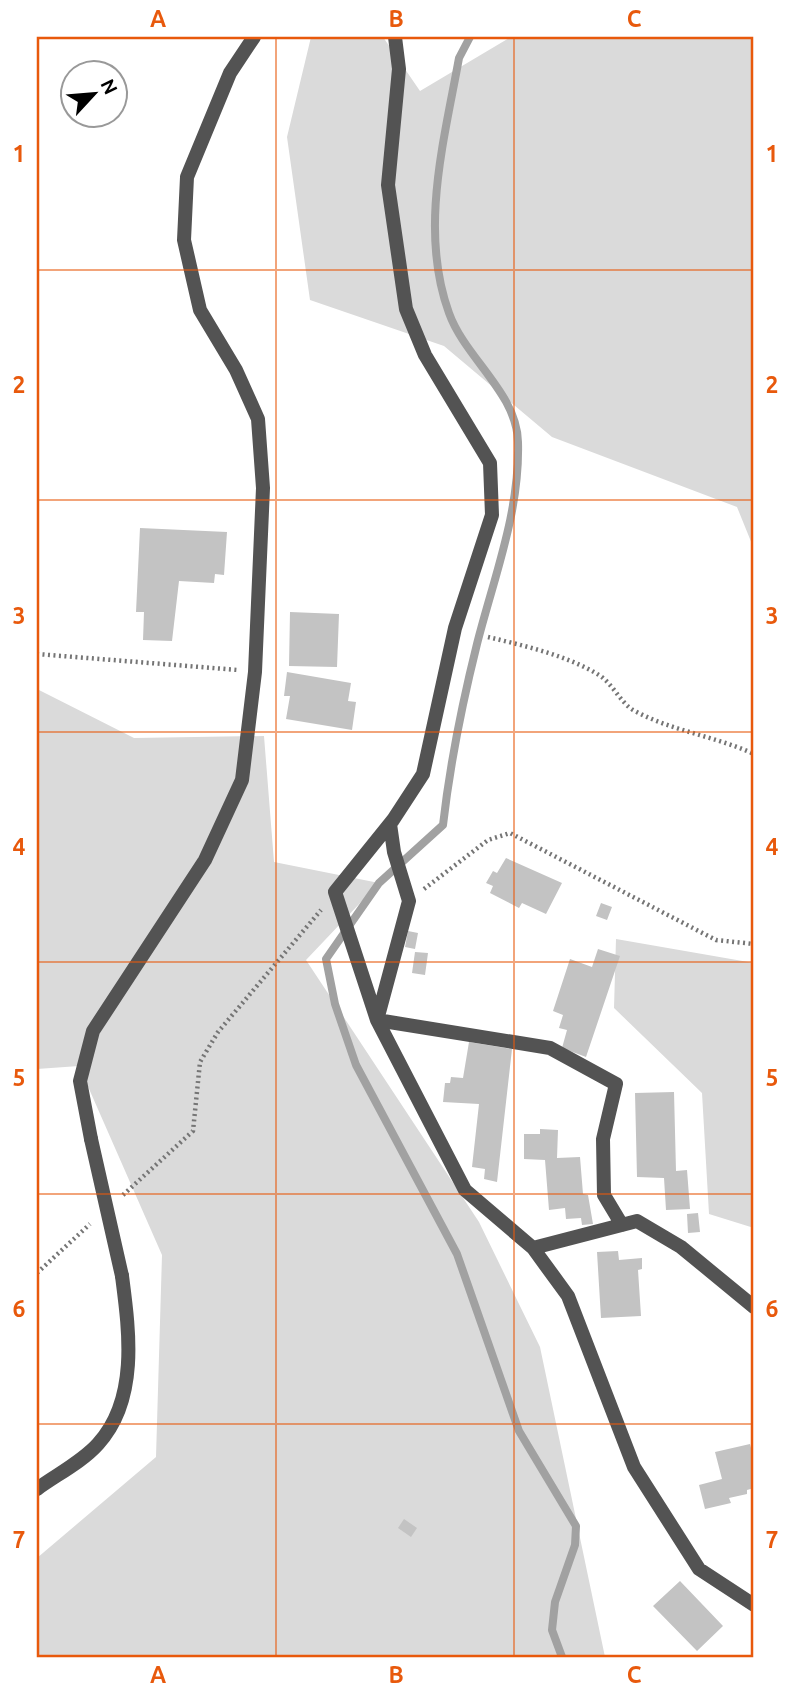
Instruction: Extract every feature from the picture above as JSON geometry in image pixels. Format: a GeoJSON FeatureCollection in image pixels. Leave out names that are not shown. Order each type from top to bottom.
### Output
{"type":"FeatureCollection","features":[{"type":"Feature","properties":{"kind":"street"},"geometry":{"type":"LineString","coordinates":[[37,1489],[99,1444],[120,1407],[131,1346],[122,1276],[90,1139],[80,1081],[93,1031],[205,860],[242,780],[255,672],[262,488],[258,419],[236,370],[200,310],[184,240],[187,177],[230,73],[254,37]]}},
{"type":"Feature","properties":{"kind":"street"},"geometry":{"type":"LineString","coordinates":[[395,37],[398,69],[388,185],[406,309],[425,355],[491,463],[492,515],[455,628],[423,774],[337,898],[377,1020],[465,1190],[533,1248],[568,1296],[634,1467],[699,1569],[754,1605]]}},
{"type":"Feature","properties":{"kind":"street"},"geometry":{"type":"LineString","coordinates":[[377,1020],[407,894],[394,852],[390,824]]}},
{"type":"Feature","properties":{"kind":"street"},"geometry":{"type":"LineString","coordinates":[[377,1020],[550,1048],[615,1084],[603,1139],[604,1195],[622,1225]]}},
{"type":"Feature","properties":{"kind":"street"},"geometry":{"type":"LineString","coordinates":[[533,1248],[637,1221],[681,1247],[754,1307]]}},
{"type":"Feature","properties":{"kind":"path"},"geometry":{"type":"LineString","coordinates":[[488,637],[568,661],[601,676],[631,708],[673,727],[728,742],[754,754]]}},
{"type":"Feature","properties":{"kind":"path"},"geometry":{"type":"LineString","coordinates":[[37,654],[255,672]]}},
{"type":"Feature","properties":{"kind":"path"},"geometry":{"type":"LineString","coordinates":[[407,894],[488,840],[510,833],[716,940],[754,944]]}},
{"type":"Feature","properties":{"kind":"path"},"geometry":{"type":"LineString","coordinates":[[115,1202],[193,1131],[200,1062],[212,1042],[337,898]]}},
{"type":"Feature","properties":{"kind":"path"},"geometry":{"type":"LineString","coordinates":[[37,1273],[95,1220]]}},
{"type":"Feature","properties":{"kind":"shaded area"},"geometry":{"type":"Polygon","coordinates":[[[311,37],[383,37],[420,91],[511,37],[754,37],[754,549],[737,507],[552,437],[444,346],[310,300],[287,137],[311,37]]]}},
{"type":"Feature","properties":{"kind":"shaded area"},"geometry":{"type":"Polygon","coordinates":[[[37,689],[134,738],[264,736],[274,862],[379,883],[306,960],[479,1222],[540,1347],[605,1657],[37,1657],[37,1558],[156,1457],[162,1255],[79,1066],[37,1069],[37,689]]]}},
{"type":"Feature","properties":{"kind":"shaded area"},"geometry":{"type":"Polygon","coordinates":[[[616,939],[754,963],[754,1228],[709,1214],[702,1093],[614,1008],[616,939]]]}},
{"type":"Feature","properties":{"kind":"building"},"geometry":{"type":"Polygon","coordinates":[[[140,528],[227,532],[224,575],[215,574],[214,583],[179,581],[172,641],[143,640],[144,612],[136,612],[140,528]]]}},
{"type":"Feature","properties":{"kind":"building"},"geometry":{"type":"Polygon","coordinates":[[[290,612],[339,614],[337,667],[289,666],[290,612]]]}},
{"type":"Feature","properties":{"kind":"building"},"geometry":{"type":"Polygon","coordinates":[[[287,672],[351,683],[348,701],[356,702],[352,730],[286,719],[290,696],[284,696],[287,672]]]}},
{"type":"Feature","properties":{"kind":"building"},"geometry":{"type":"Polygon","coordinates":[[[506,858],[562,883],[546,914],[522,903],[519,908],[490,893],[493,886],[486,883],[493,871],[497,873],[506,858]]]}},
{"type":"Feature","properties":{"kind":"building"},"geometry":{"type":"Polygon","coordinates":[[[601,903],[612,907],[607,920],[596,916],[601,903]]]}},
{"type":"Feature","properties":{"kind":"building"},"geometry":{"type":"Polygon","coordinates":[[[408,931],[418,933],[415,949],[405,947],[408,931]]]}},
{"type":"Feature","properties":{"kind":"building"},"geometry":{"type":"Polygon","coordinates":[[[598,949],[620,956],[586,1057],[562,1048],[567,1030],[559,1028],[563,1015],[553,1011],[570,959],[592,967],[598,949]]]}},
{"type":"Feature","properties":{"kind":"building"},"geometry":{"type":"Polygon","coordinates":[[[415,952],[428,953],[425,975],[412,973],[415,952]]]}},
{"type":"Feature","properties":{"kind":"building"},"geometry":{"type":"Polygon","coordinates":[[[469,1042],[512,1049],[497,1182],[484,1179],[485,1169],[472,1167],[479,1104],[443,1102],[445,1083],[450,1083],[451,1077],[463,1078],[469,1042]]]}},
{"type":"Feature","properties":{"kind":"building"},"geometry":{"type":"Polygon","coordinates":[[[674,1092],[676,1171],[687,1170],[690,1209],[666,1210],[664,1178],[637,1177],[635,1093],[674,1092]]]}},
{"type":"Feature","properties":{"kind":"building"},"geometry":{"type":"Polygon","coordinates":[[[540,1129],[558,1130],[557,1158],[580,1157],[583,1194],[588,1195],[593,1224],[582,1225],[581,1218],[566,1219],[565,1208],[549,1210],[545,1160],[524,1159],[524,1134],[540,1134],[540,1129]]]}},
{"type":"Feature","properties":{"kind":"building"},"geometry":{"type":"Polygon","coordinates":[[[698,1213],[700,1232],[688,1233],[687,1214],[698,1213]]]}},
{"type":"Feature","properties":{"kind":"building"},"geometry":{"type":"Polygon","coordinates":[[[618,1251],[619,1260],[642,1258],[642,1269],[638,1270],[641,1316],[601,1318],[597,1252],[618,1251]]]}},
{"type":"Feature","properties":{"kind":"building"},"geometry":{"type":"Polygon","coordinates":[[[750,1444],[754,1460],[754,1488],[747,1490],[747,1494],[729,1498],[731,1503],[705,1509],[699,1485],[722,1479],[715,1452],[750,1444]]]}},
{"type":"Feature","properties":{"kind":"building"},"geometry":{"type":"Polygon","coordinates":[[[404,1519],[417,1528],[411,1537],[398,1528],[404,1519]]]}},
{"type":"Feature","properties":{"kind":"building"},"geometry":{"type":"Polygon","coordinates":[[[680,1581],[723,1626],[697,1651],[653,1606],[680,1581]]]}},
{"type":"Feature","properties":{"kind":"waterway"},"geometry":{"type":"LineString","coordinates":[[470,37],[459,58],[441,154],[435,218],[436,250],[440,282],[449,313],[466,345],[500,392],[515,424],[518,442],[515,494],[505,544],[466,689],[443,825],[379,883],[326,959],[335,1004],[356,1065],[457,1254],[519,1431],[576,1526],[575,1545],[555,1602],[552,1630],[562,1657]]}}]}
